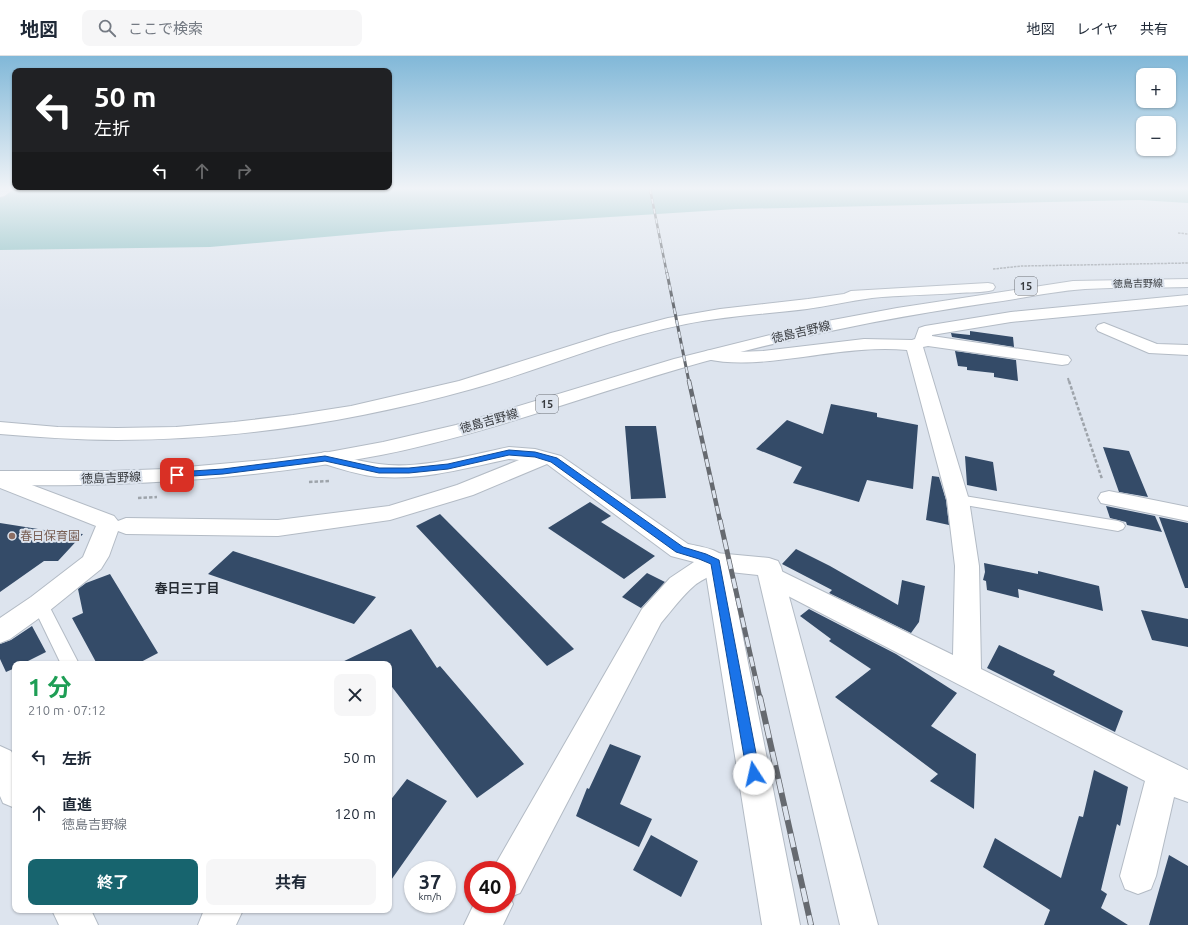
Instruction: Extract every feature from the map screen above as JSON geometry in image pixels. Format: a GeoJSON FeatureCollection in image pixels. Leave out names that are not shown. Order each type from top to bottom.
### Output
{"type":"FeatureCollection","features":[{"type":"Feature","properties":{"kind":"street","name":"徳島吉野線"},"geometry":{"type":"LineString","coordinates":[[0,428],[88,434],[165,433],[225,429],[286,422],[404,401],[465,385],[538,361],[668,323],[734,312],[810,304],[865,295],[958,288],[1188,283]]}},
{"type":"Feature","properties":{"kind":"street","name":"徳島吉野線"},"geometry":{"type":"LineString","coordinates":[[0,479],[132,478],[223,472],[325,458],[436,437],[480,425],[646,373],[785,335],[922,308],[1087,284]]}},
{"type":"Feature","properties":{"kind":"street"},"geometry":{"type":"LineString","coordinates":[[712,355],[732,358],[762,357],[868,344],[899,343],[1010,317],[1188,300]]}},
{"type":"Feature","properties":{"kind":"street"},"geometry":{"type":"LineString","coordinates":[[1104,328],[1155,349],[1188,350]]}},
{"type":"Feature","properties":{"kind":"street"},"geometry":{"type":"LineString","coordinates":[[921,339],[1062,360]]}},
{"type":"Feature","properties":{"kind":"street"},"geometry":{"type":"LineString","coordinates":[[921,339],[958,500],[967,566],[967,675]]}},
{"type":"Feature","properties":{"kind":"street"},"geometry":{"type":"LineString","coordinates":[[325,458],[379,471],[409,471],[448,466],[509,453],[535,455],[554,460],[680,550],[702,556],[716,562],[771,572],[967,675],[1175,781],[1138,876]]}},
{"type":"Feature","properties":{"kind":"street"},"geometry":{"type":"LineString","coordinates":[[126,526],[278,528],[390,513],[465,490],[544,457]]}},
{"type":"Feature","properties":{"kind":"street"},"geometry":{"type":"LineString","coordinates":[[0,479],[106,521],[108,526],[97,556],[92,563],[40,604],[0,632]]}},
{"type":"Feature","properties":{"kind":"street"},"geometry":{"type":"LineString","coordinates":[[1109,498],[1188,514]]}},
{"type":"Feature","properties":{"kind":"street"},"geometry":{"type":"LineString","coordinates":[[516,864],[651,616],[680,583],[700,568],[716,562]]}},
{"type":"Feature","properties":{"kind":"street"},"geometry":{"type":"LineString","coordinates":[[716,562],[781,925]]}},
{"type":"Feature","properties":{"kind":"street"},"geometry":{"type":"LineString","coordinates":[[771,572],[859,925]]}},
{"type":"Feature","properties":{"kind":"street"},"geometry":{"type":"LineString","coordinates":[[0,761],[12,786]]}},
{"type":"Feature","properties":{"kind":"street"},"geometry":{"type":"LineString","coordinates":[[73,913],[79,925]]}},
{"type":"Feature","properties":{"kind":"street"},"geometry":{"type":"LineString","coordinates":[[217,925],[223,913]]}},
{"type":"Feature","properties":{"kind":"street"},"geometry":{"type":"LineString","coordinates":[[482,925],[489,913]]}},
{"type":"Feature","properties":{"kind":"lane"},"geometry":{"type":"LineString","coordinates":[[958,500],[1118,526]]}},
{"type":"Feature","properties":{"kind":"lane"},"geometry":{"type":"LineString","coordinates":[[40,604],[68,661]]}},
{"type":"Feature","properties":{"kind":"path"},"geometry":{"type":"LineString","coordinates":[[1178,233],[1188,234]]}},
{"type":"Feature","properties":{"kind":"path"},"geometry":{"type":"LineString","coordinates":[[1062,360],[1109,498]]}},
{"type":"Feature","properties":{"kind":"water"},"geometry":{"type":"Polygon","coordinates":[[[0,230],[415,230],[210,247],[0,250],[0,230]]]}},
{"type":"Feature","properties":{"kind":"building"},"geometry":{"type":"Polygon","coordinates":[[[970,331],[1013,337],[1014,347],[952,337],[951,333],[970,335],[970,331]]]}},
{"type":"Feature","properties":{"kind":"building"},"geometry":{"type":"Polygon","coordinates":[[[955,351],[1016,360],[1018,381],[994,377],[994,373],[967,370],[967,367],[958,366],[955,351]]]}},
{"type":"Feature","properties":{"kind":"building"},"geometry":{"type":"Polygon","coordinates":[[[831,404],[877,413],[877,417],[918,425],[913,489],[867,480],[859,502],[793,483],[802,467],[756,449],[787,420],[823,434],[831,404]]]}},
{"type":"Feature","properties":{"kind":"building"},"geometry":{"type":"Polygon","coordinates":[[[625,426],[656,426],[666,498],[631,499],[625,426]]]}},
{"type":"Feature","properties":{"kind":"building"},"geometry":{"type":"Polygon","coordinates":[[[1103,447],[1129,451],[1148,497],[1119,492],[1103,447]]]}},
{"type":"Feature","properties":{"kind":"building"},"geometry":{"type":"Polygon","coordinates":[[[965,456],[993,462],[997,491],[967,485],[965,456]]]}},
{"type":"Feature","properties":{"kind":"building"},"geometry":{"type":"Polygon","coordinates":[[[932,476],[939,477],[946,500],[949,525],[926,520],[932,476]]]}},
{"type":"Feature","properties":{"kind":"building"},"geometry":{"type":"Polygon","coordinates":[[[590,502],[611,516],[601,522],[655,556],[624,579],[548,528],[590,502]]]}},
{"type":"Feature","properties":{"kind":"building"},"geometry":{"type":"Polygon","coordinates":[[[1106,506],[1155,516],[1162,532],[1127,525],[1126,522],[1110,518],[1106,506]]]}},
{"type":"Feature","properties":{"kind":"building"},"geometry":{"type":"Polygon","coordinates":[[[440,514],[574,649],[547,666],[416,526],[440,514]]]}},
{"type":"Feature","properties":{"kind":"building"},"geometry":{"type":"Polygon","coordinates":[[[1159,517],[1188,523],[1188,588],[1185,588],[1159,517]]]}},
{"type":"Feature","properties":{"kind":"building"},"geometry":{"type":"Polygon","coordinates":[[[0,523],[57,532],[83,534],[58,561],[44,561],[0,592],[0,523]]]}},
{"type":"Feature","properties":{"kind":"building"},"geometry":{"type":"Polygon","coordinates":[[[796,549],[830,566],[898,605],[902,580],[925,586],[919,622],[911,633],[829,593],[832,590],[782,564],[796,549]]]}},
{"type":"Feature","properties":{"kind":"building"},"geometry":{"type":"Polygon","coordinates":[[[233,551],[376,597],[354,624],[208,574],[233,551]]]}},
{"type":"Feature","properties":{"kind":"building"},"geometry":{"type":"Polygon","coordinates":[[[984,563],[1038,574],[1038,571],[1099,586],[1103,611],[1018,589],[1019,598],[987,590],[986,581],[983,580],[985,572],[984,563]]]}},
{"type":"Feature","properties":{"kind":"building"},"geometry":{"type":"Polygon","coordinates":[[[647,573],[665,582],[641,608],[622,597],[647,573]]]}},
{"type":"Feature","properties":{"kind":"building"},"geometry":{"type":"Polygon","coordinates":[[[110,574],[158,653],[143,661],[95,661],[72,618],[83,613],[78,589],[86,583],[110,574]]]}},
{"type":"Feature","properties":{"kind":"building"},"geometry":{"type":"Polygon","coordinates":[[[809,609],[896,654],[957,693],[931,726],[976,754],[974,809],[930,781],[938,774],[835,697],[871,669],[829,641],[831,639],[800,616],[809,609]]]}},
{"type":"Feature","properties":{"kind":"building"},"geometry":{"type":"Polygon","coordinates":[[[1141,610],[1188,619],[1188,647],[1152,640],[1141,610]]]}},
{"type":"Feature","properties":{"kind":"building"},"geometry":{"type":"Polygon","coordinates":[[[32,626],[46,652],[28,661],[12,661],[12,669],[6,672],[0,659],[0,644],[11,640],[32,626]]]}},
{"type":"Feature","properties":{"kind":"building"},"geometry":{"type":"Polygon","coordinates":[[[411,629],[437,668],[440,666],[524,764],[477,798],[392,687],[392,661],[344,661],[411,629]]]}},
{"type":"Feature","properties":{"kind":"building"},"geometry":{"type":"Polygon","coordinates":[[[999,645],[1055,671],[1053,675],[1123,711],[1115,732],[987,668],[999,645]]]}},
{"type":"Feature","properties":{"kind":"building"},"geometry":{"type":"Polygon","coordinates":[[[610,744],[641,756],[620,804],[652,819],[639,847],[576,816],[587,788],[589,789],[610,744]]]}},
{"type":"Feature","properties":{"kind":"building"},"geometry":{"type":"Polygon","coordinates":[[[1094,770],[1128,787],[1120,826],[1117,824],[1101,890],[1107,894],[1101,908],[1128,925],[1044,925],[1050,910],[983,867],[995,838],[1061,878],[1079,816],[1083,817],[1094,770]]]}},
{"type":"Feature","properties":{"kind":"building"},"geometry":{"type":"Polygon","coordinates":[[[407,779],[447,801],[392,879],[392,798],[407,779]]]}},
{"type":"Feature","properties":{"kind":"building"},"geometry":{"type":"Polygon","coordinates":[[[651,835],[698,861],[681,897],[633,870],[651,835]]]}},
{"type":"Feature","properties":{"kind":"building"},"geometry":{"type":"Polygon","coordinates":[[[1169,855],[1188,866],[1188,925],[1149,925],[1169,855]]]}},
{"type":"Feature","properties":{"kind":"railway"},"geometry":{"type":"LineString","coordinates":[[658,230],[667,274]]}},
{"type":"Feature","properties":{"kind":"railway"},"geometry":{"type":"LineString","coordinates":[[667,273],[689,382]]}},
{"type":"Feature","properties":{"kind":"railway"},"geometry":{"type":"LineString","coordinates":[[689,381],[720,521]]}},
{"type":"Feature","properties":{"kind":"railway"},"geometry":{"type":"LineString","coordinates":[[720,520],[760,698]]}},
{"type":"Feature","properties":{"kind":"railway"},"geometry":{"type":"LineString","coordinates":[[760,697],[811,925]]}},
{"type":"Feature","properties":{"kind":"place","name":"春日保育園"},"geometry":{"type":"Point","coordinates":[12,536]}},
{"type":"Feature","properties":{"kind":"district","name":"春日三丁目"},"geometry":{"type":"Point","coordinates":[187,588]}},
{"type":"Feature","properties":{"kind":"route"},"geometry":{"type":"LineString","coordinates":[[177,475],[223,472],[325,458],[379,471],[409,471],[448,466],[509,453],[535,455],[554,460],[680,550],[702,556],[716,562],[754,774]]}}]}
